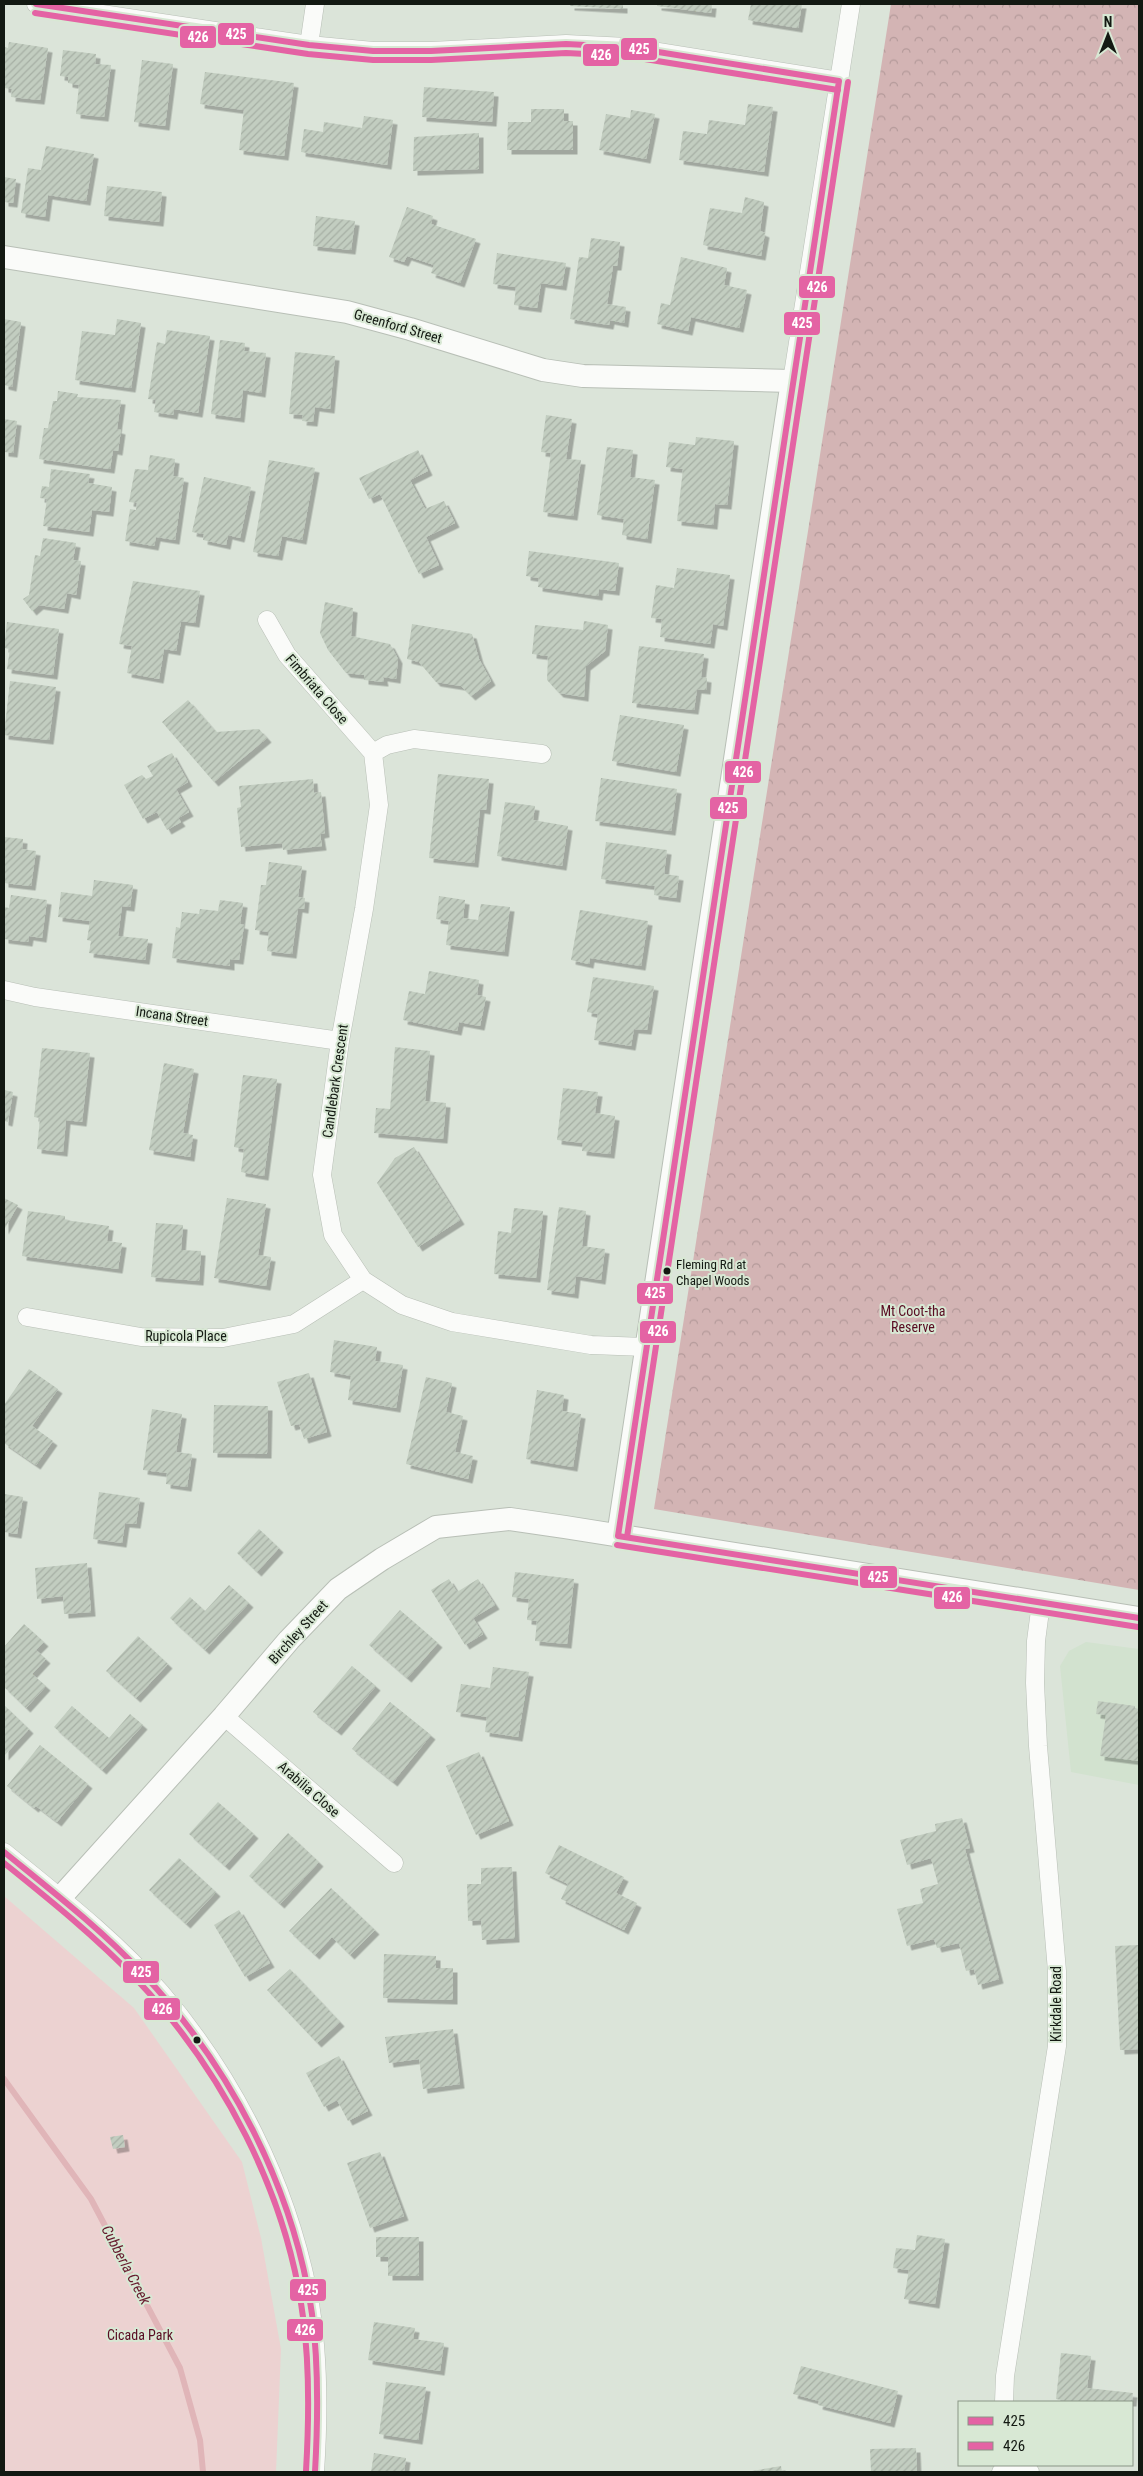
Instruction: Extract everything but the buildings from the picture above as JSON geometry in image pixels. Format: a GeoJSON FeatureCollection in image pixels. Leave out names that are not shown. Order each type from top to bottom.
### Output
{"type":"FeatureCollection","features":[{"type":"Feature","properties":{"kind":"street"},"geometry":{"type":"LineString","coordinates":[[309,45],[315,4]]}},
{"type":"Feature","properties":{"kind":"street"},"geometry":{"type":"LineString","coordinates":[[618,1536],[645,1347],[851,4]]}},
{"type":"Feature","properties":{"kind":"street"},"geometry":{"type":"LineString","coordinates":[[43,5],[309,45],[373,50],[431,50],[566,44],[627,47],[839,81]]}},
{"type":"Feature","properties":{"kind":"street","name":"Greenford Street"},"geometry":{"type":"LineString","coordinates":[[4,257],[347,312],[410,329],[543,370],[583,376],[792,381]]}},
{"type":"Feature","properties":{"kind":"street","name":"Fimbriata Close"},"geometry":{"type":"LineString","coordinates":[[267,620],[287,655],[373,753]]}},
{"type":"Feature","properties":{"kind":"street"},"geometry":{"type":"LineString","coordinates":[[373,753],[387,745],[414,739],[542,754]]}},
{"type":"Feature","properties":{"kind":"street","name":"Candlebark Crescent"},"geometry":{"type":"LineString","coordinates":[[373,753],[379,805],[364,909],[340,1041],[322,1175],[333,1235],[362,1280],[402,1305],[452,1322],[591,1345],[645,1347]]}},
{"type":"Feature","properties":{"kind":"street","name":"Incana Street"},"geometry":{"type":"LineString","coordinates":[[4,990],[35,997],[340,1041]]}},
{"type":"Feature","properties":{"kind":"street","name":"Rupicola Place"},"geometry":{"type":"LineString","coordinates":[[26,1317],[141,1336],[223,1338],[294,1324],[362,1280]]}},
{"type":"Feature","properties":{"kind":"street","name":"Birchley Street"},"geometry":{"type":"LineString","coordinates":[[60,1898],[224,1716],[289,1640],[338,1589],[382,1559],[436,1527],[510,1519],[1139,1618]]}},
{"type":"Feature","properties":{"kind":"street","name":"Kirkdale Road"},"geometry":{"type":"LineString","coordinates":[[1004,2401],[1005,2376],[1057,2046],[1057,1971],[1038,1746],[1035,1683],[1036,1641],[1041,1603]]}},
{"type":"Feature","properties":{"kind":"street","name":"Arabilia Close"},"geometry":{"type":"LineString","coordinates":[[224,1716],[394,1863]]}},
{"type":"Feature","properties":{"kind":"street"},"geometry":{"type":"LineString","coordinates":[[4,1852],[60,1898],[137,1968],[181,2018],[219,2071],[256,2139],[286,2211],[308,2292],[317,2376],[318,2433],[315,2472]]}},
{"type":"Feature","properties":{"kind":"shaded area"},"geometry":{"type":"Polygon","coordinates":[[[1086,1642],[1139,1649],[1139,1785],[1071,1772],[1060,1666],[1069,1651],[1086,1642]]]}},
{"type":"Feature","properties":{"kind":"green space","name":"Mt Coot-tha Reserve"},"geometry":{"type":"Polygon","coordinates":[[[891,4],[1139,4],[1139,1590],[654,1509],[891,4]]]}},
{"type":"Feature","properties":{"kind":"green space","name":"Cicada Park"},"geometry":{"type":"Polygon","coordinates":[[[4,1896],[134,2008],[242,2162],[261,2238],[281,2349],[276,2472],[4,2472],[4,1896]]]}},
{"type":"Feature","properties":{"kind":"waterway","name":"Cubberla Creek"},"geometry":{"type":"LineString","coordinates":[[4,2079],[91,2199],[180,2368],[200,2440],[203,2472]]}},
{"type":"Feature","properties":{"kind":"transit line","name":"425"},"geometry":{"type":"LineString","coordinates":[[36,4],[309,45],[373,51],[431,51],[566,44],[627,47],[839,81]]}},
{"type":"Feature","properties":{"kind":"transit line","name":"426"},"geometry":{"type":"LineString","coordinates":[[35,13],[308,54],[373,60],[431,60],[566,53],[626,56],[838,90]]}},
{"type":"Feature","properties":{"kind":"transit line","name":"425"},"geometry":{"type":"LineString","coordinates":[[618,1536],[839,81]]}},
{"type":"Feature","properties":{"kind":"transit line","name":"426"},"geometry":{"type":"LineString","coordinates":[[627,1537],[848,82]]}},
{"type":"Feature","properties":{"kind":"transit line","name":"425"},"geometry":{"type":"LineString","coordinates":[[618,1536],[1139,1618]]}},
{"type":"Feature","properties":{"kind":"transit line","name":"426"},"geometry":{"type":"LineString","coordinates":[[617,1545],[1138,1627]]}},
{"type":"Feature","properties":{"kind":"transit line","name":"425"},"geometry":{"type":"LineString","coordinates":[[4,1852],[93,1926],[143,1974],[175,2010],[204,2048],[230,2089],[253,2131],[274,2175],[290,2221],[303,2267],[312,2314],[316,2353],[317,2393],[315,2472]]}},
{"type":"Feature","properties":{"kind":"transit line","name":"426"},"geometry":{"type":"LineString","coordinates":[[4,1863],[89,1934],[137,1980],[168,2015],[197,2053],[223,2093],[246,2136],[266,2180],[282,2225],[295,2271],[307,2355],[306,2471]]}},
{"type":"Feature","properties":{"kind":"place","name":"Fleming Rd at Chapel Woods"},"geometry":{"type":"Point","coordinates":[667,1271]}}]}
